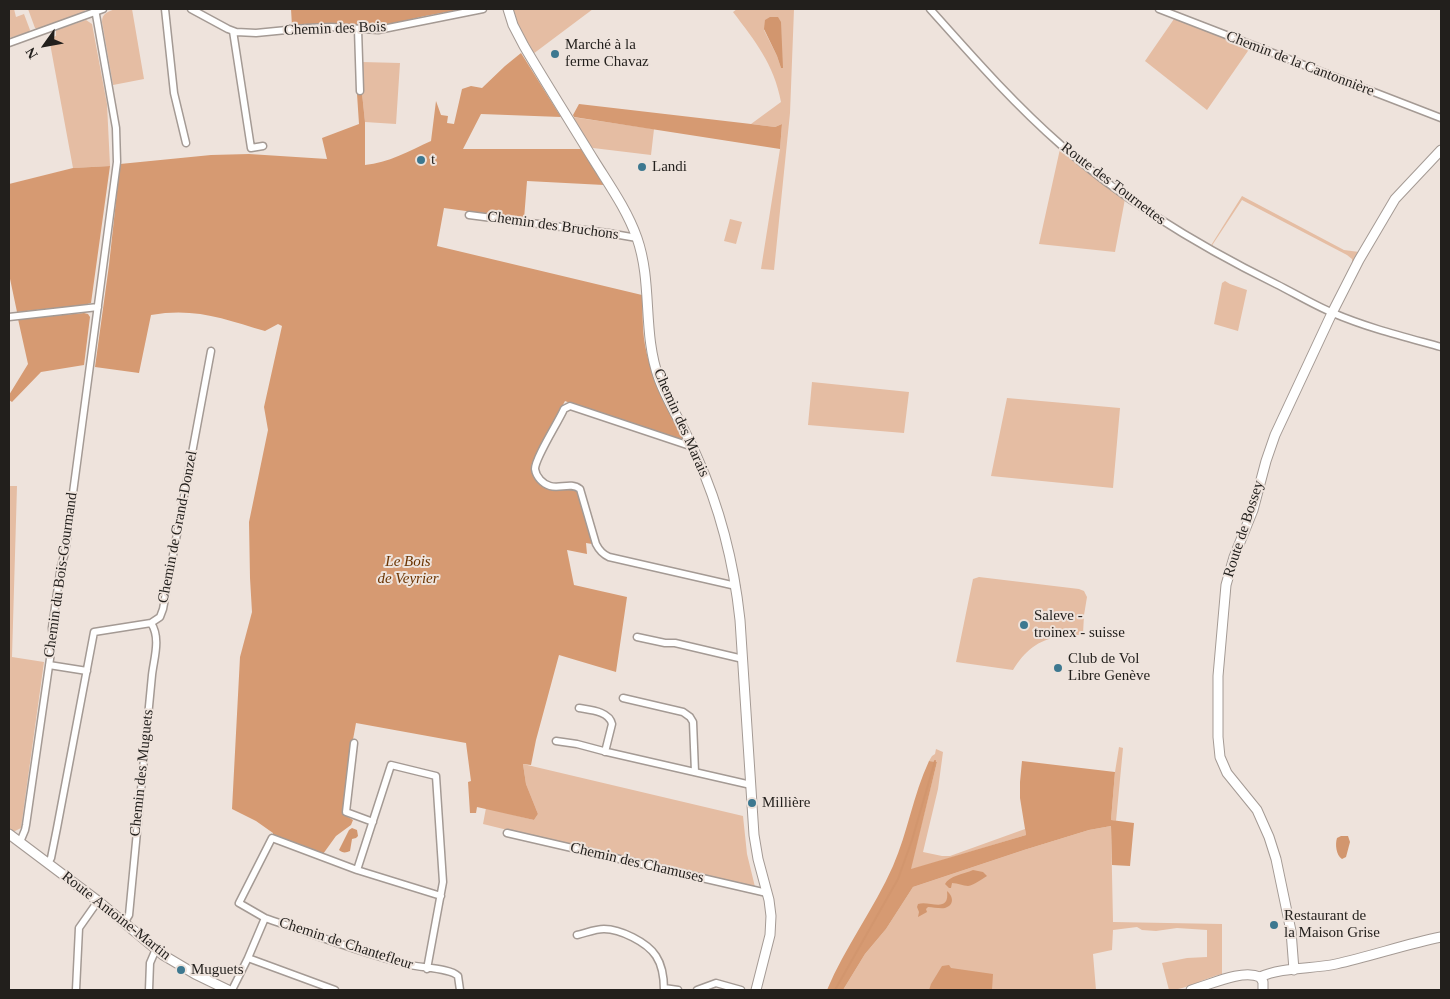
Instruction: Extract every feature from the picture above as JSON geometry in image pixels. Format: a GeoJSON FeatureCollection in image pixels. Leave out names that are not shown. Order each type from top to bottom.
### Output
{"type":"FeatureCollection","features":[{"type":"Feature","properties":{"kind":"street"},"geometry":{"type":"LineString","coordinates":[[9,43],[95,10],[103,9]]}},
{"type":"Feature","properties":{"kind":"street"},"geometry":{"type":"LineString","coordinates":[[165,9],[174,92],[186,143]]}},
{"type":"Feature","properties":{"kind":"street","name":"Chemin des Bois"},"geometry":{"type":"LineString","coordinates":[[191,9],[233,31],[256,33],[331,27],[378,30],[483,9]]}},
{"type":"Feature","properties":{"kind":"street","name":"Chemin des Marais"},"geometry":{"type":"LineString","coordinates":[[508,9],[513,25],[524,46],[616,195],[637,238],[645,273],[648,330],[653,360],[663,388],[709,485],[731,562],[740,620],[755,842],[770,908],[771,928],[756,990]]}},
{"type":"Feature","properties":{"kind":"street","name":"Route des Tournettes"},"geometry":{"type":"LineString","coordinates":[[930,9],[1027,114],[1076,159],[1156,217],[1209,249],[1332,313],[1441,347]]}},
{"type":"Feature","properties":{"kind":"street","name":"Chemin de la Cantonnière"},"geometry":{"type":"LineString","coordinates":[[1159,9],[1441,118]]}},
{"type":"Feature","properties":{"kind":"street","name":"Chemin du Bois-Gourmand"},"geometry":{"type":"LineString","coordinates":[[20,842],[26,830],[53,638],[52,628],[61,566],[65,553],[117,162],[116,128],[95,10]]}},
{"type":"Feature","properties":{"kind":"street"},"geometry":{"type":"LineString","coordinates":[[358,29],[360,91]]}},
{"type":"Feature","properties":{"kind":"street"},"geometry":{"type":"LineString","coordinates":[[233,31],[251,148],[263,146]]}},
{"type":"Feature","properties":{"kind":"street","name":"Route de Bossey"},"geometry":{"type":"LineString","coordinates":[[1294,970],[1291,931],[1276,859],[1266,827],[1253,804],[1227,773],[1220,757],[1218,693],[1220,646],[1228,575],[1253,510],[1270,448],[1280,421],[1332,313],[1359,260],[1395,199],[1441,150]]}},
{"type":"Feature","properties":{"kind":"street","name":"Chemin des Bruchons"},"geometry":{"type":"LineString","coordinates":[[469,215],[637,238]]}},
{"type":"Feature","properties":{"kind":"street"},"geometry":{"type":"LineString","coordinates":[[9,318],[98,307]]}},
{"type":"Feature","properties":{"kind":"street","name":"Chemin de Grand-Donzel"},"geometry":{"type":"LineString","coordinates":[[48,863],[52,858],[94,632],[151,623],[160,617],[211,351]]}},
{"type":"Feature","properties":{"kind":"street"},"geometry":{"type":"LineString","coordinates":[[693,448],[570,406],[564,409],[545,444],[536,465],[536,471],[542,482],[550,486],[574,486],[580,489],[595,549],[609,557],[736,586]]}},
{"type":"Feature","properties":{"kind":"street","name":"Chemin des Muguets"},"geometry":{"type":"LineString","coordinates":[[124,923],[129,915],[157,635],[151,623]]}},
{"type":"Feature","properties":{"kind":"street"},"geometry":{"type":"LineString","coordinates":[[637,637],[665,643],[675,643],[743,659]]}},
{"type":"Feature","properties":{"kind":"street"},"geometry":{"type":"LineString","coordinates":[[49,665],[87,672]]}},
{"type":"Feature","properties":{"kind":"street"},"geometry":{"type":"LineString","coordinates":[[623,698],[683,712],[690,717],[693,722],[695,772]]}},
{"type":"Feature","properties":{"kind":"street"},"geometry":{"type":"LineString","coordinates":[[579,708],[605,714],[612,720],[605,752]]}},
{"type":"Feature","properties":{"kind":"street"},"geometry":{"type":"LineString","coordinates":[[556,741],[577,744],[751,785]]}},
{"type":"Feature","properties":{"kind":"street"},"geometry":{"type":"LineString","coordinates":[[354,743],[346,812],[372,822]]}},
{"type":"Feature","properties":{"kind":"street","name":"Chemin de Chantefleur"},"geometry":{"type":"LineString","coordinates":[[357,870],[391,765],[436,776],[444,876],[427,969]]}},
{"type":"Feature","properties":{"kind":"street","name":"Chemin des Chamuses"},"geometry":{"type":"LineString","coordinates":[[506,833],[767,893]]}},
{"type":"Feature","properties":{"kind":"street","name":"Route Antoine-Martin"},"geometry":{"type":"LineString","coordinates":[[9,834],[156,949],[182,967],[228,990]]}},
{"type":"Feature","properties":{"kind":"street","name":"Chemin de Chantefleur"},"geometry":{"type":"LineString","coordinates":[[440,896],[357,870],[272,838],[239,903],[265,918],[385,958],[427,969],[455,973],[459,979],[460,990]]}},
{"type":"Feature","properties":{"kind":"street"},"geometry":{"type":"LineString","coordinates":[[76,990],[79,928],[98,902]]}},
{"type":"Feature","properties":{"kind":"street","name":"Chemin de Chantefleur"},"geometry":{"type":"LineString","coordinates":[[232,990],[265,918]]}},
{"type":"Feature","properties":{"kind":"street"},"geometry":{"type":"LineString","coordinates":[[577,935],[607,929],[637,940],[656,956],[659,962],[664,989],[678,990]]}},
{"type":"Feature","properties":{"kind":"street"},"geometry":{"type":"LineString","coordinates":[[1191,990],[1222,980],[1340,963],[1420,941],[1441,938]]}},
{"type":"Feature","properties":{"kind":"street"},"geometry":{"type":"LineString","coordinates":[[149,990],[150,963],[156,949]]}},
{"type":"Feature","properties":{"kind":"street"},"geometry":{"type":"LineString","coordinates":[[248,958],[334,990]]}},
{"type":"Feature","properties":{"kind":"street"},"geometry":{"type":"LineString","coordinates":[[1260,976],[1263,982],[1263,990]]}},
{"type":"Feature","properties":{"kind":"street"},"geometry":{"type":"LineString","coordinates":[[697,990],[716,983],[741,990]]}},
{"type":"Feature","properties":{"kind":"shaded area"},"geometry":{"type":"Polygon","coordinates":[[[9,9],[14,9],[16,17],[24,14],[29,32],[9,38],[9,9]]]}},
{"type":"Feature","properties":{"kind":"shaded area"},"geometry":{"type":"Polygon","coordinates":[[[28,9],[87,9],[82,13],[37,29],[28,9]]]}},
{"type":"Feature","properties":{"kind":"shaded area"},"geometry":{"type":"Polygon","coordinates":[[[115,9],[132,9],[144,79],[113,85],[102,19],[104,15],[115,9]]]}},
{"type":"Feature","properties":{"kind":"shaded area"},"geometry":{"type":"Polygon","coordinates":[[[512,9],[593,9],[533,54],[514,17],[512,9]]]}},
{"type":"Feature","properties":{"kind":"shaded area"},"geometry":{"type":"Polygon","coordinates":[[[737,9],[794,9],[790,113],[774,270],[761,269],[780,149],[782,124],[775,127],[751,124],[781,102],[769,64],[733,12],[737,9]],[[781,22],[764,30],[781,68],[781,22]]]}},
{"type":"Feature","properties":{"kind":"shaded area"},"geometry":{"type":"Polygon","coordinates":[[[770,17],[778,17],[781,22],[783,68],[781,68],[764,29],[765,20],[770,17]]]}},
{"type":"Feature","properties":{"kind":"shaded area"},"geometry":{"type":"Polygon","coordinates":[[[1174,19],[1250,48],[1207,110],[1145,61],[1174,19]]]}},
{"type":"Feature","properties":{"kind":"shaded area"},"geometry":{"type":"Polygon","coordinates":[[[86,20],[92,24],[107,104],[110,166],[73,168],[49,38],[56,36],[56,30],[86,20]]]}},
{"type":"Feature","properties":{"kind":"shaded area"},"geometry":{"type":"Polygon","coordinates":[[[362,62],[400,63],[396,124],[365,122],[362,93],[362,62]]]}},
{"type":"Feature","properties":{"kind":"shaded area"},"geometry":{"type":"Polygon","coordinates":[[[572,117],[654,129],[651,155],[593,148],[587,143],[572,117]]]}},
{"type":"Feature","properties":{"kind":"shaded area"},"geometry":{"type":"Polygon","coordinates":[[[1060,149],[1125,199],[1115,252],[1039,244],[1060,149]]]}},
{"type":"Feature","properties":{"kind":"shaded area"},"geometry":{"type":"Polygon","coordinates":[[[1242,196],[1344,250],[1359,252],[1352,265],[1352,259],[1347,255],[1242,200],[1210,247],[1242,196]]]}},
{"type":"Feature","properties":{"kind":"shaded area"},"geometry":{"type":"Polygon","coordinates":[[[730,219],[742,222],[736,244],[724,241],[730,219]]]}},
{"type":"Feature","properties":{"kind":"shaded area"},"geometry":{"type":"Polygon","coordinates":[[[1225,281],[1247,290],[1238,331],[1214,324],[1222,283],[1225,281]]]}},
{"type":"Feature","properties":{"kind":"shaded area"},"geometry":{"type":"Polygon","coordinates":[[[812,382],[909,392],[904,433],[808,425],[812,382]]]}},
{"type":"Feature","properties":{"kind":"shaded area"},"geometry":{"type":"Polygon","coordinates":[[[1007,398],[1120,408],[1113,488],[991,476],[1007,398]]]}},
{"type":"Feature","properties":{"kind":"shaded area"},"geometry":{"type":"Polygon","coordinates":[[[9,486],[17,486],[12,657],[44,662],[21,828],[13,832],[9,829],[9,486]]]}},
{"type":"Feature","properties":{"kind":"shaded area","name":"Saleve - troinex - suisse"},"geometry":{"type":"Polygon","coordinates":[[[979,577],[1084,591],[1087,597],[1083,634],[1045,640],[1027,652],[1013,670],[956,662],[973,579],[979,577]]]}},
{"type":"Feature","properties":{"kind":"shaded area"},"geometry":{"type":"Polygon","coordinates":[[[1119,747],[1123,748],[1116,821],[1111,820],[1119,747]]]}},
{"type":"Feature","properties":{"kind":"shaded area"},"geometry":{"type":"Polygon","coordinates":[[[936,749],[943,752],[938,789],[923,852],[950,856],[1025,829],[1026,835],[910,870],[937,762],[929,761],[935,754],[936,749]]]}},
{"type":"Feature","properties":{"kind":"shaded area"},"geometry":{"type":"Polygon","coordinates":[[[523,764],[743,816],[747,854],[756,891],[483,824],[486,808],[534,820],[538,814],[526,784],[523,764]]]}},
{"type":"Feature","properties":{"kind":"shaded area"},"geometry":{"type":"Polygon","coordinates":[[[1111,826],[1113,922],[1222,924],[1222,974],[1189,986],[1169,990],[1162,963],[1187,958],[1207,957],[1207,930],[1177,928],[1156,931],[1142,930],[1137,927],[1113,930],[1112,950],[1093,954],[1096,990],[843,990],[865,954],[886,929],[913,887],[1024,850],[1089,830],[1111,826]]]}},
{"type":"Feature","properties":{"kind":"shaded area"},"geometry":{"type":"Polygon","coordinates":[[[352,828],[357,830],[358,836],[352,839],[350,851],[341,852],[339,850],[349,830],[352,828]]]}},
{"type":"Feature","properties":{"kind":"shaded area"},"geometry":{"type":"Polygon","coordinates":[[[1348,836],[1350,842],[1346,857],[1342,859],[1338,855],[1336,846],[1337,838],[1348,836]]]}},
{"type":"Feature","properties":{"kind":"shaded area"},"geometry":{"type":"Polygon","coordinates":[[[973,870],[983,872],[987,876],[968,886],[952,883],[951,888],[949,888],[945,884],[953,877],[973,870]]]}},
{"type":"Feature","properties":{"kind":"shaded area"},"geometry":{"type":"Polygon","coordinates":[[[947,891],[952,898],[952,903],[948,907],[928,907],[926,909],[927,912],[918,917],[918,904],[942,904],[947,898],[947,891]]]}},
{"type":"Feature","properties":{"kind":"green space"},"geometry":{"type":"Polygon","coordinates":[[[291,9],[464,9],[387,25],[332,24],[292,26],[291,9]]]}},
{"type":"Feature","properties":{"kind":"green space","name":"Le Bois de Veyrier"},"geometry":{"type":"Polygon","coordinates":[[[521,53],[561,117],[481,114],[463,149],[581,149],[604,185],[527,181],[524,219],[444,208],[437,246],[642,295],[643,332],[648,358],[661,394],[685,440],[677,441],[565,401],[531,466],[532,474],[544,486],[552,490],[574,489],[579,493],[592,544],[586,543],[587,554],[567,550],[574,585],[627,597],[616,672],[559,655],[531,765],[523,764],[526,784],[538,814],[534,820],[477,807],[476,813],[470,813],[468,782],[471,781],[466,743],[356,723],[348,767],[343,814],[353,820],[351,825],[336,836],[323,854],[273,836],[273,833],[256,821],[232,809],[240,657],[252,612],[249,522],[268,430],[264,407],[282,326],[278,324],[265,331],[195,313],[181,312],[151,315],[139,373],[95,367],[120,164],[211,155],[249,154],[327,159],[322,138],[359,124],[357,94],[362,93],[365,122],[365,165],[382,162],[431,141],[436,101],[441,115],[448,116],[447,123],[454,124],[462,89],[471,86],[482,88],[521,53]]]}},
{"type":"Feature","properties":{"kind":"green space"},"geometry":{"type":"Polygon","coordinates":[[[579,104],[775,127],[782,124],[780,149],[574,117],[573,115],[579,104]]]}},
{"type":"Feature","properties":{"kind":"green space"},"geometry":{"type":"Polygon","coordinates":[[[110,166],[91,303],[17,312],[9,274],[9,184],[73,168],[110,166]]]}},
{"type":"Feature","properties":{"kind":"green space"},"geometry":{"type":"Polygon","coordinates":[[[84,313],[90,317],[84,365],[41,372],[12,402],[9,400],[9,395],[28,364],[18,319],[84,313]]]}},
{"type":"Feature","properties":{"kind":"green space"},"geometry":{"type":"Polygon","coordinates":[[[929,761],[937,762],[911,869],[1026,835],[1020,798],[1022,761],[1115,772],[1111,820],[1134,823],[1130,866],[1112,865],[1111,826],[1089,830],[1024,850],[913,887],[886,929],[865,954],[843,990],[827,990],[893,866],[929,761]]]}},
{"type":"Feature","properties":{"kind":"green space"},"geometry":{"type":"Polygon","coordinates":[[[949,965],[951,968],[993,974],[992,990],[929,990],[942,966],[949,965]]]}},
{"type":"Feature","properties":{"kind":"waterway"},"geometry":{"type":"LineString","coordinates":[[835,990],[898,879],[912,840],[935,761]]}},
{"type":"Feature","properties":{"kind":"place","name":"Marché à la ferme Chavaz"},"geometry":{"type":"Point","coordinates":[555,54]}},
{"type":"Feature","properties":{"kind":"place","name":"t"},"geometry":{"type":"Point","coordinates":[421,160]}},
{"type":"Feature","properties":{"kind":"place","name":"Landi"},"geometry":{"type":"Point","coordinates":[642,167]}},
{"type":"Feature","properties":{"kind":"place","name":"Saleve - troinex - suisse"},"geometry":{"type":"Point","coordinates":[1024,625]}},
{"type":"Feature","properties":{"kind":"place","name":"Club de Vol Libre Genève"},"geometry":{"type":"Point","coordinates":[1058,668]}},
{"type":"Feature","properties":{"kind":"place","name":"Millière"},"geometry":{"type":"Point","coordinates":[752,803]}},
{"type":"Feature","properties":{"kind":"place","name":"Restaurant de la Maison Grise"},"geometry":{"type":"Point","coordinates":[1274,925]}},
{"type":"Feature","properties":{"kind":"place","name":"Muguets"},"geometry":{"type":"Point","coordinates":[181,970]}}]}
